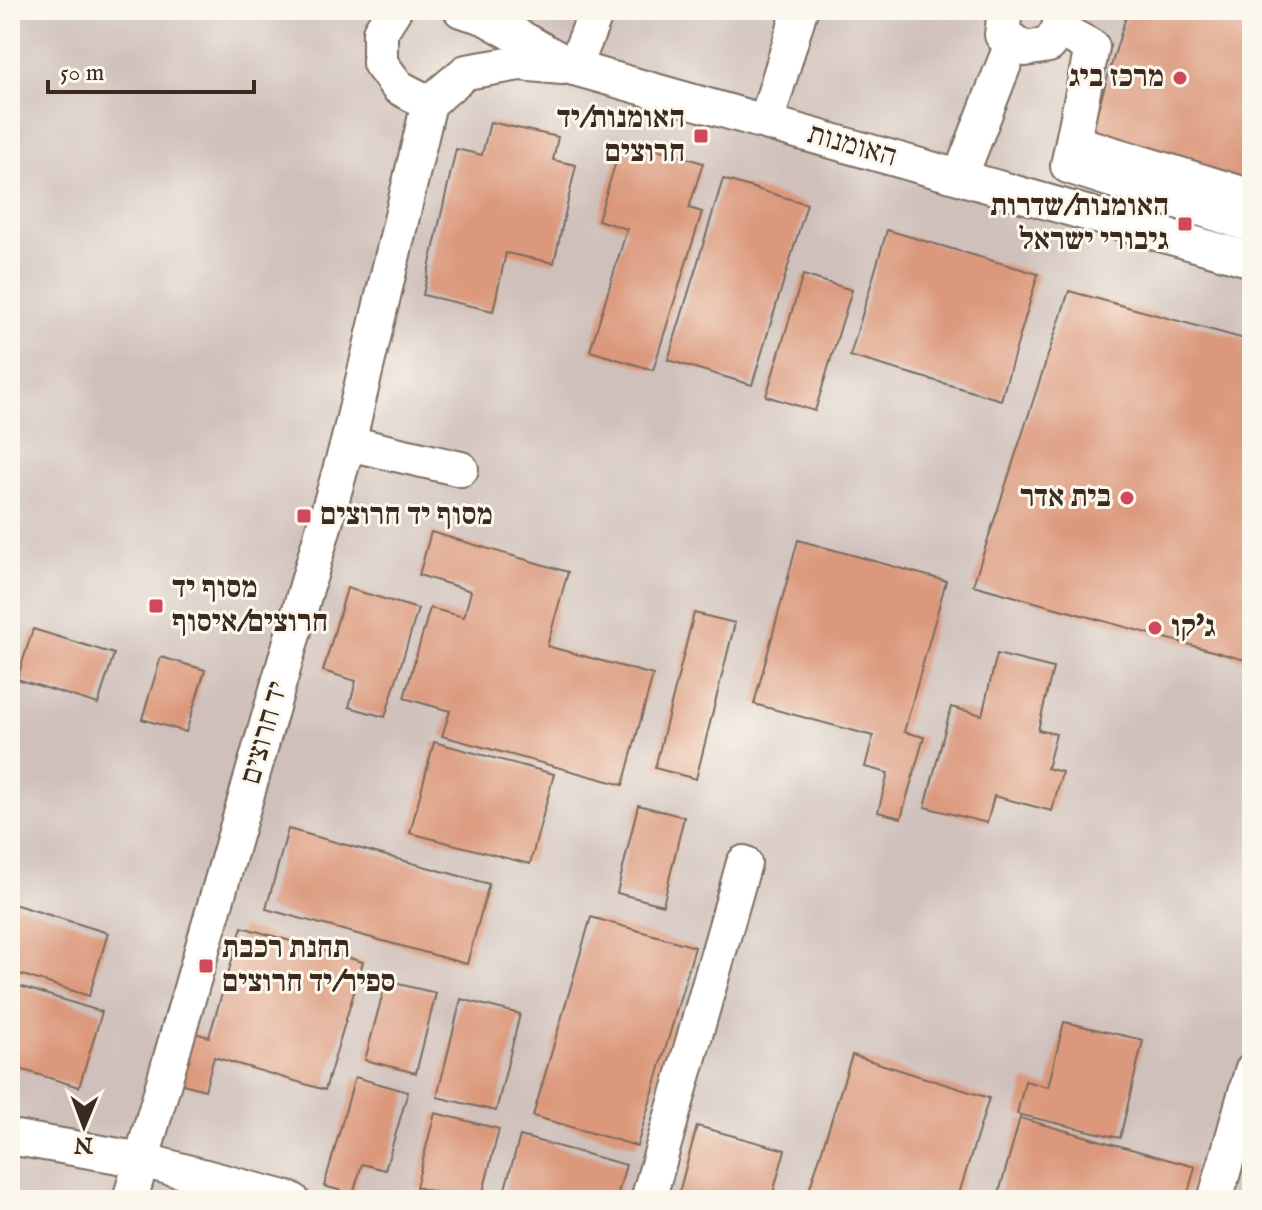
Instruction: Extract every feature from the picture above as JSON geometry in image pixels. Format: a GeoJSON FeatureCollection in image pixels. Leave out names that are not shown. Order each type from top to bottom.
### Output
{"type":"FeatureCollection","features":[{"type":"Feature","properties":{"kind":"street"},"geometry":{"type":"LineString","coordinates":[[394,10],[380,32],[380,63],[398,87],[429,103],[466,72],[520,63],[574,68],[597,10]]}},
{"type":"Feature","properties":{"kind":"street","name":"האומנות"},"geometry":{"type":"LineString","coordinates":[[461,10],[484,17],[574,68],[1252,260]]}},
{"type":"Feature","properties":{"kind":"street"},"geometry":{"type":"LineString","coordinates":[[766,122],[800,10]]}},
{"type":"Feature","properties":{"kind":"street"},"geometry":{"type":"LineString","coordinates":[[967,179],[1014,33],[1049,45],[1060,20],[1092,47],[1068,166],[1252,225]]}},
{"type":"Feature","properties":{"kind":"street","name":"יד חרוצים"},"geometry":{"type":"LineString","coordinates":[[130,1200],[348,443],[429,103]]}},
{"type":"Feature","properties":{"kind":"street"},"geometry":{"type":"LineString","coordinates":[[1073,142],[1252,197]]}},
{"type":"Feature","properties":{"kind":"street"},"geometry":{"type":"LineString","coordinates":[[348,443],[461,469]]}},
{"type":"Feature","properties":{"kind":"street"},"geometry":{"type":"LineString","coordinates":[[648,1200],[744,863]]}},
{"type":"Feature","properties":{"kind":"street"},"geometry":{"type":"LineString","coordinates":[[1215,1200],[1252,1071]]}},
{"type":"Feature","properties":{"kind":"street"},"geometry":{"type":"LineString","coordinates":[[10,1137],[142,1160],[292,1200]]}},
{"type":"Feature","properties":{"kind":"shaded area"},"geometry":{"type":"Polygon","coordinates":[[[10,10],[1252,10],[1252,1200],[10,1200],[10,10]]]}},
{"type":"Feature","properties":{"kind":"building","name":"מרכז ביג"},"geometry":{"type":"Polygon","coordinates":[[[1128,10],[1252,10],[1252,195],[1087,145],[1128,10]]]}},
{"type":"Feature","properties":{"kind":"building"},"geometry":{"type":"Polygon","coordinates":[[[490,122],[558,137],[553,160],[576,165],[554,263],[506,253],[493,311],[423,295],[456,149],[482,155],[490,122]]]}},
{"type":"Feature","properties":{"kind":"building"},"geometry":{"type":"Polygon","coordinates":[[[623,139],[703,163],[689,208],[702,212],[653,370],[590,351],[627,229],[598,220],[623,139]]]}},
{"type":"Feature","properties":{"kind":"building"},"geometry":{"type":"Polygon","coordinates":[[[723,179],[807,204],[752,385],[668,360],[723,179]]]}},
{"type":"Feature","properties":{"kind":"building"},"geometry":{"type":"Polygon","coordinates":[[[887,230],[1038,274],[1001,400],[850,356],[887,230]]]}},
{"type":"Feature","properties":{"kind":"building"},"geometry":{"type":"Polygon","coordinates":[[[803,275],[852,290],[815,411],[766,396],[803,275]]]}},
{"type":"Feature","properties":{"kind":"building","name":"בית אדר"},"geometry":{"type":"Polygon","coordinates":[[[1069,291],[1252,341],[1252,662],[973,585],[1069,291]]]}},
{"type":"Feature","properties":{"kind":"building"},"geometry":{"type":"Polygon","coordinates":[[[431,532],[568,572],[547,646],[653,675],[623,785],[442,736],[450,711],[404,698],[430,608],[464,617],[471,591],[419,575],[431,532]]]}},
{"type":"Feature","properties":{"kind":"building"},"geometry":{"type":"Polygon","coordinates":[[[798,540],[946,581],[904,732],[924,737],[901,818],[878,812],[888,773],[865,767],[873,736],[754,704],[798,540]]]}},
{"type":"Feature","properties":{"kind":"building"},"geometry":{"type":"Polygon","coordinates":[[[347,588],[418,609],[385,717],[349,707],[356,681],[323,671],[347,588]]]}},
{"type":"Feature","properties":{"kind":"building"},"geometry":{"type":"Polygon","coordinates":[[[694,613],[735,623],[696,779],[655,768],[694,613]]]}},
{"type":"Feature","properties":{"kind":"building"},"geometry":{"type":"Polygon","coordinates":[[[33,629],[114,654],[98,704],[17,679],[33,629]]]}},
{"type":"Feature","properties":{"kind":"building"},"geometry":{"type":"Polygon","coordinates":[[[997,654],[1053,668],[1038,730],[1056,734],[1047,768],[1062,772],[1052,811],[994,796],[987,823],[925,807],[951,707],[982,715],[997,654]]]}},
{"type":"Feature","properties":{"kind":"building"},"geometry":{"type":"Polygon","coordinates":[[[161,657],[205,670],[186,732],[142,719],[161,657]]]}},
{"type":"Feature","properties":{"kind":"building"},"geometry":{"type":"Polygon","coordinates":[[[434,742],[554,774],[530,864],[410,833],[434,742]]]}},
{"type":"Feature","properties":{"kind":"building"},"geometry":{"type":"Polygon","coordinates":[[[638,805],[684,817],[663,905],[617,893],[638,805]]]}},
{"type":"Feature","properties":{"kind":"building"},"geometry":{"type":"Polygon","coordinates":[[[288,829],[489,884],[467,964],[266,909],[288,829]]]}},
{"type":"Feature","properties":{"kind":"building"},"geometry":{"type":"Polygon","coordinates":[[[10,903],[108,933],[89,996],[10,971],[10,903]]]}},
{"type":"Feature","properties":{"kind":"building"},"geometry":{"type":"Polygon","coordinates":[[[591,917],[695,947],[637,1146],[533,1116],[591,917]]]}},
{"type":"Feature","properties":{"kind":"building"},"geometry":{"type":"Polygon","coordinates":[[[242,927],[363,962],[325,1090],[214,1057],[205,1090],[176,1082],[191,1032],[209,1037],[242,927]]]}},
{"type":"Feature","properties":{"kind":"building"},"geometry":{"type":"Polygon","coordinates":[[[386,981],[436,993],[416,1073],[365,1060],[386,981]]]}},
{"type":"Feature","properties":{"kind":"building"},"geometry":{"type":"Polygon","coordinates":[[[10,983],[102,1012],[79,1087],[10,1066],[10,983]]]}},
{"type":"Feature","properties":{"kind":"building"},"geometry":{"type":"Polygon","coordinates":[[[461,999],[520,1014],[496,1111],[437,1097],[461,999]]]}},
{"type":"Feature","properties":{"kind":"building"},"geometry":{"type":"Polygon","coordinates":[[[1064,1022],[1143,1040],[1120,1138],[1017,1114],[1025,1081],[1048,1087],[1064,1022]]]}},
{"type":"Feature","properties":{"kind":"building"},"geometry":{"type":"Polygon","coordinates":[[[852,1055],[989,1098],[957,1200],[806,1200],[852,1055]]]}},
{"type":"Feature","properties":{"kind":"building"},"geometry":{"type":"Polygon","coordinates":[[[355,1077],[408,1092],[385,1170],[362,1164],[353,1194],[324,1186],[355,1077]]]}},
{"type":"Feature","properties":{"kind":"building"},"geometry":{"type":"Polygon","coordinates":[[[435,1113],[499,1129],[481,1200],[466,1200],[416,1187],[435,1113]]]}},
{"type":"Feature","properties":{"kind":"building"},"geometry":{"type":"Polygon","coordinates":[[[1020,1118],[1195,1167],[1186,1200],[997,1200],[1020,1118]]]}},
{"type":"Feature","properties":{"kind":"building"},"geometry":{"type":"Polygon","coordinates":[[[697,1126],[785,1150],[771,1200],[677,1200],[697,1126]]]}},
{"type":"Feature","properties":{"kind":"building"},"geometry":{"type":"Polygon","coordinates":[[[520,1136],[626,1165],[616,1200],[502,1199],[520,1136]]]}},
{"type":"Feature","properties":{"kind":"place","name":"מרכז ביג"},"geometry":{"type":"Point","coordinates":[1180,78]}},
{"type":"Feature","properties":{"kind":"place","name":"האומנות/יד חרוצים"},"geometry":{"type":"Point","coordinates":[701,136]}},
{"type":"Feature","properties":{"kind":"place","name":"האומנות/שדרות גיבורי ישראל"},"geometry":{"type":"Point","coordinates":[1185,224]}},
{"type":"Feature","properties":{"kind":"place","name":"בית אדר"},"geometry":{"type":"Point","coordinates":[1127,498]}},
{"type":"Feature","properties":{"kind":"place","name":"מסוף יד חרוצים"},"geometry":{"type":"Point","coordinates":[304,516]}},
{"type":"Feature","properties":{"kind":"place","name":"מסוף יד חרוצים/איסוף"},"geometry":{"type":"Point","coordinates":[156,606]}},
{"type":"Feature","properties":{"kind":"place","name":"ג'קו"},"geometry":{"type":"Point","coordinates":[1155,628]}},
{"type":"Feature","properties":{"kind":"place","name":"תחנת רכבת ספיר/יד חרוצים"},"geometry":{"type":"Point","coordinates":[206,966]}}]}
